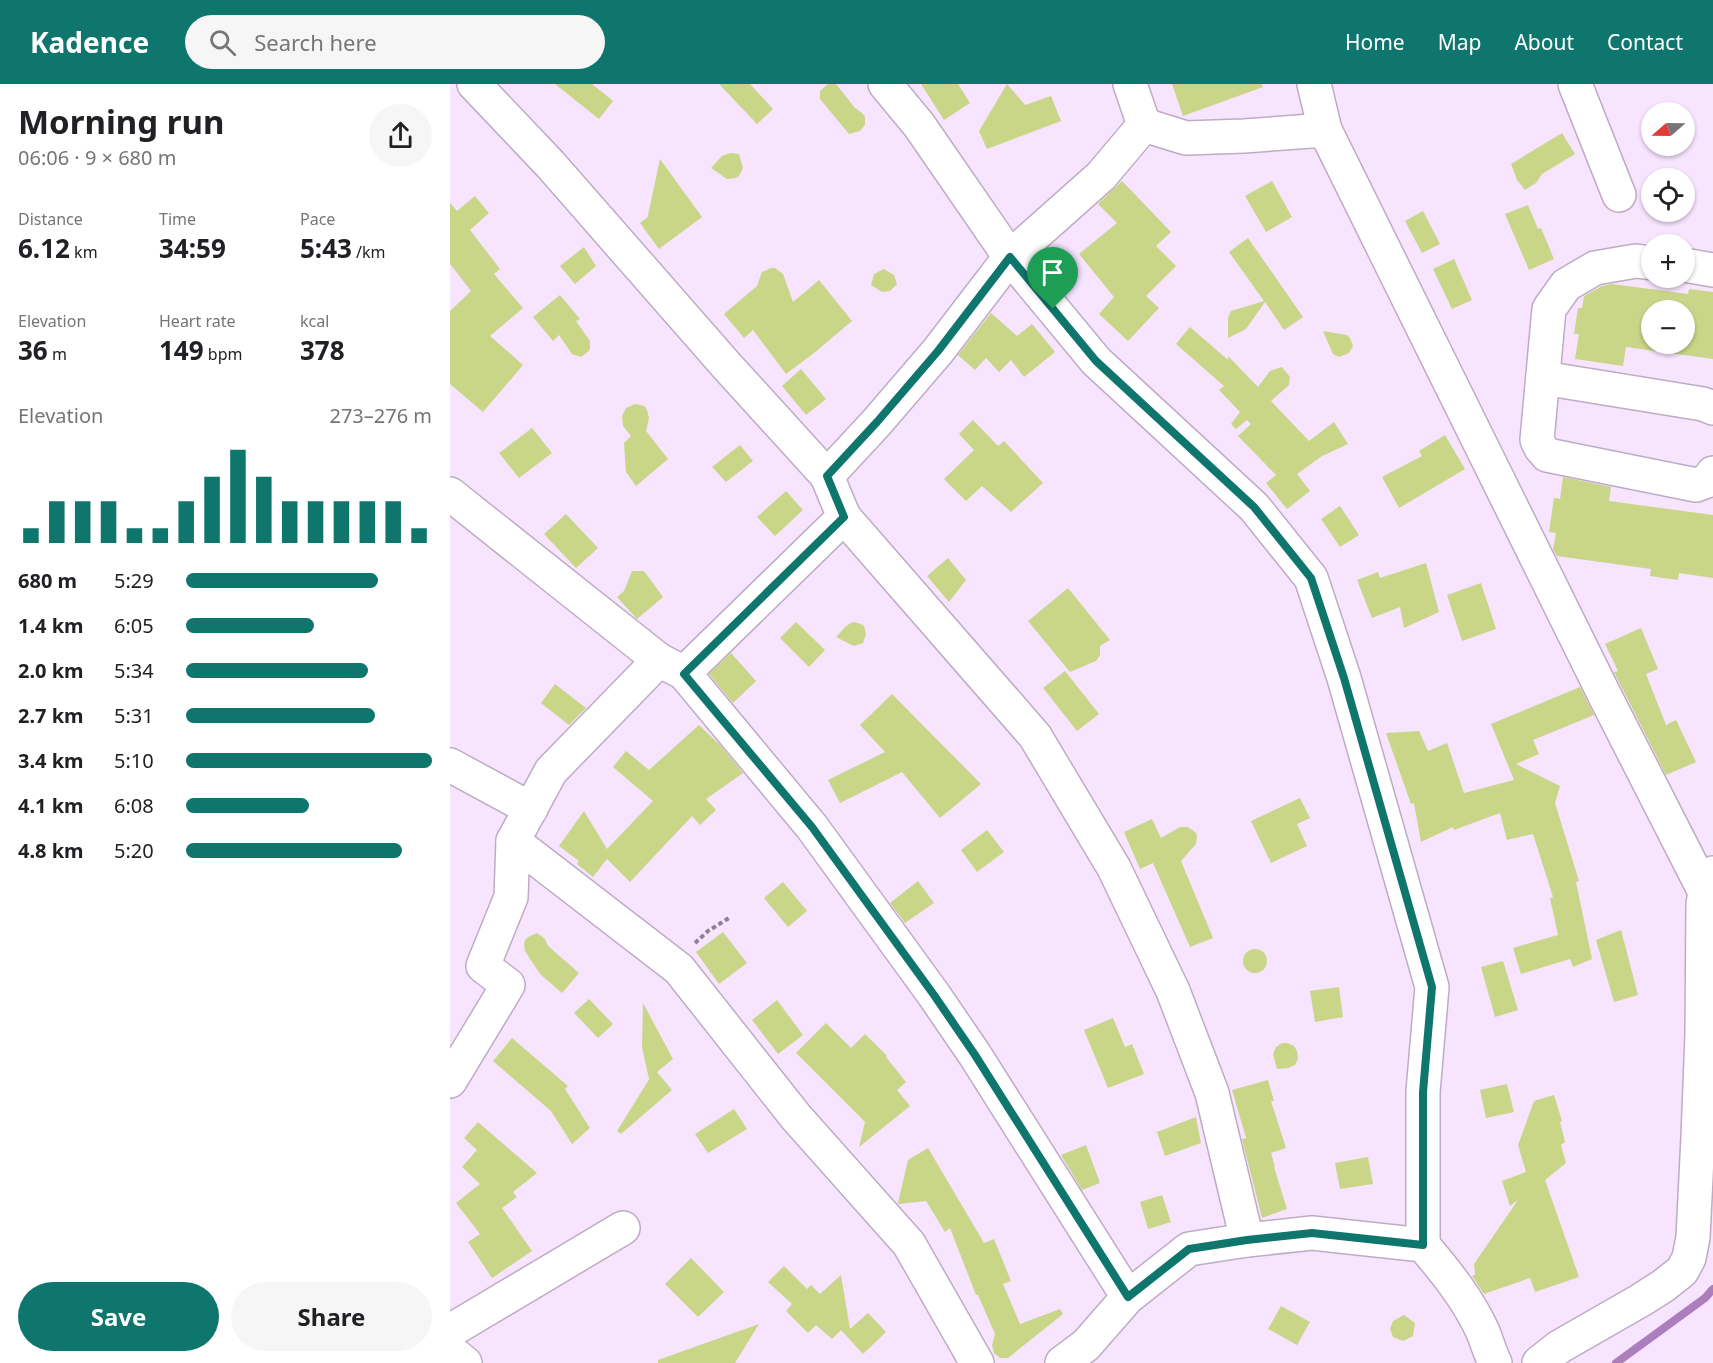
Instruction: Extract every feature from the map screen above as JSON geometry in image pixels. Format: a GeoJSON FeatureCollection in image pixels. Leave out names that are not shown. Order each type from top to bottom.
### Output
{"type":"FeatureCollection","features":[{"type":"Feature","properties":{"kind":"street"},"geometry":{"type":"LineString","coordinates":[[474,84],[550,164],[726,365],[827,476],[844,517],[1035,736],[1114,868],[1173,991],[1212,1093],[1247,1240]]}},
{"type":"Feature","properties":{"kind":"street"},"geometry":{"type":"LineString","coordinates":[[885,84],[919,125],[1010,257],[1096,361],[1254,507],[1311,578],[1344,678],[1432,987],[1423,1092],[1423,1245],[1450,1276],[1472,1310],[1495,1363]]}},
{"type":"Feature","properties":{"kind":"street"},"geometry":{"type":"LineString","coordinates":[[1130,84],[1144,125]]}},
{"type":"Feature","properties":{"kind":"street"},"geometry":{"type":"LineString","coordinates":[[1314,84],[1325,130],[1601,687],[1709,883],[1702,921],[1702,1035],[1693,1237],[1689,1258],[1682,1271],[1663,1286],[1559,1347],[1539,1363]]}},
{"type":"Feature","properties":{"kind":"street"},"geometry":{"type":"LineString","coordinates":[[1575,84],[1619,195]]}},
{"type":"Feature","properties":{"kind":"street"},"geometry":{"type":"LineString","coordinates":[[827,476],[938,351],[1010,257],[1101,176],[1144,125]]}},
{"type":"Feature","properties":{"kind":"street"},"geometry":{"type":"LineString","coordinates":[[1144,125],[1186,138],[1325,130]]}},
{"type":"Feature","properties":{"kind":"street"},"geometry":{"type":"LineString","coordinates":[[1641,262],[1595,268],[1566,285],[1548,309],[1537,440],[1547,454],[1696,485],[1707,481],[1713,473]]}},
{"type":"Feature","properties":{"kind":"street"},"geometry":{"type":"LineString","coordinates":[[1695,267],[1713,270]]}},
{"type":"Feature","properties":{"kind":"street"},"geometry":{"type":"LineString","coordinates":[[1542,378],[1703,404],[1713,408]]}},
{"type":"Feature","properties":{"kind":"street"},"geometry":{"type":"LineString","coordinates":[[450,494],[671,667],[812,827],[975,1055],[1128,1297]]}},
{"type":"Feature","properties":{"kind":"street"},"geometry":{"type":"LineString","coordinates":[[450,1080],[508,985],[483,966],[511,897],[513,841],[551,771],[844,517]]}},
{"type":"Feature","properties":{"kind":"street"},"geometry":{"type":"LineString","coordinates":[[450,765],[531,809]]}},
{"type":"Feature","properties":{"kind":"street"},"geometry":{"type":"LineString","coordinates":[[513,841],[678,969],[796,1118],[909,1244],[977,1363]]}},
{"type":"Feature","properties":{"kind":"street"},"geometry":{"type":"LineString","coordinates":[[450,1331],[623,1228]]}},
{"type":"Feature","properties":{"kind":"street"},"geometry":{"type":"LineString","coordinates":[[1062,1363],[1086,1345],[1128,1297],[1189,1249],[1312,1233],[1423,1245]]}},
{"type":"Feature","properties":{"kind":"street"},"geometry":{"type":"LineString","coordinates":[[450,1350],[465,1363]]}},
{"type":"Feature","properties":{"kind":"path"},"geometry":{"type":"LineString","coordinates":[[678,969],[691,946],[708,931],[729,918]]}},
{"type":"Feature","properties":{"kind":"building"},"geometry":{"type":"Polygon","coordinates":[[[555,84],[592,84],[613,101],[599,119],[555,84]]]}},
{"type":"Feature","properties":{"kind":"building"},"geometry":{"type":"Polygon","coordinates":[[[719,84],[750,84],[773,109],[757,124],[719,84]]]}},
{"type":"Feature","properties":{"kind":"building"},"geometry":{"type":"Polygon","coordinates":[[[828,84],[836,84],[865,117],[865,125],[860,131],[849,134],[820,99],[820,91],[828,84]]]}},
{"type":"Feature","properties":{"kind":"building"},"geometry":{"type":"Polygon","coordinates":[[[921,84],[958,84],[970,103],[944,120],[921,84]]]}},
{"type":"Feature","properties":{"kind":"building"},"geometry":{"type":"Polygon","coordinates":[[[1007,84],[1025,105],[1051,96],[1061,121],[987,149],[979,131],[1007,84]]]}},
{"type":"Feature","properties":{"kind":"building"},"geometry":{"type":"Polygon","coordinates":[[[1172,84],[1262,84],[1263,87],[1183,116],[1172,84]]]}},
{"type":"Feature","properties":{"kind":"building"},"geometry":{"type":"Polygon","coordinates":[[[1562,133],[1575,154],[1542,174],[1536,183],[1525,190],[1517,180],[1511,164],[1562,133]]]}},
{"type":"Feature","properties":{"kind":"building"},"geometry":{"type":"Polygon","coordinates":[[[730,153],[739,154],[743,168],[739,176],[727,179],[711,168],[722,156],[730,153]]]}},
{"type":"Feature","properties":{"kind":"building"},"geometry":{"type":"Polygon","coordinates":[[[660,159],[702,217],[659,249],[640,223],[649,216],[660,159]]]}},
{"type":"Feature","properties":{"kind":"building"},"geometry":{"type":"Polygon","coordinates":[[[1122,181],[1171,232],[1156,246],[1176,266],[1146,296],[1159,308],[1128,341],[1099,314],[1114,297],[1079,254],[1117,223],[1098,204],[1122,181]]]}},
{"type":"Feature","properties":{"kind":"building"},"geometry":{"type":"Polygon","coordinates":[[[1272,181],[1292,217],[1266,232],[1245,196],[1272,181]]]}},
{"type":"Feature","properties":{"kind":"building"},"geometry":{"type":"Polygon","coordinates":[[[475,196],[489,213],[470,230],[500,269],[494,274],[523,308],[490,336],[523,365],[483,412],[450,384],[450,311],[471,291],[450,264],[450,203],[457,211],[475,196]]]}},
{"type":"Feature","properties":{"kind":"building"},"geometry":{"type":"Polygon","coordinates":[[[1528,205],[1554,259],[1529,270],[1505,214],[1528,205]]]}},
{"type":"Feature","properties":{"kind":"building"},"geometry":{"type":"Polygon","coordinates":[[[1423,211],[1440,244],[1422,253],[1405,221],[1423,211]]]}},
{"type":"Feature","properties":{"kind":"building"},"geometry":{"type":"Polygon","coordinates":[[[1248,238],[1303,317],[1284,330],[1265,302],[1246,329],[1228,338],[1228,318],[1231,311],[1264,301],[1229,252],[1248,238]]]}},
{"type":"Feature","properties":{"kind":"building"},"geometry":{"type":"Polygon","coordinates":[[[584,247],[596,266],[575,284],[560,266],[584,247]]]}},
{"type":"Feature","properties":{"kind":"building"},"geometry":{"type":"Polygon","coordinates":[[[1454,259],[1472,300],[1452,309],[1433,269],[1454,259]]]}},
{"type":"Feature","properties":{"kind":"building"},"geometry":{"type":"Polygon","coordinates":[[[771,268],[783,274],[793,302],[819,280],[852,321],[786,374],[753,330],[744,338],[724,314],[757,286],[762,272],[771,268]]]}},
{"type":"Feature","properties":{"kind":"building"},"geometry":{"type":"Polygon","coordinates":[[[884,269],[894,275],[897,284],[890,291],[882,292],[871,285],[874,274],[884,269]]]}},
{"type":"Feature","properties":{"kind":"building"},"geometry":{"type":"Polygon","coordinates":[[[1612,284],[1688,294],[1689,289],[1713,292],[1713,359],[1677,354],[1695,354],[1695,300],[1641,300],[1641,349],[1626,347],[1623,366],[1575,359],[1579,334],[1574,334],[1578,308],[1582,308],[1584,296],[1602,286],[1612,284]]]}},
{"type":"Feature","properties":{"kind":"building"},"geometry":{"type":"Polygon","coordinates":[[[560,295],[580,319],[576,321],[590,341],[589,351],[581,357],[572,354],[559,335],[553,341],[533,317],[560,295]]]}},
{"type":"Feature","properties":{"kind":"building"},"geometry":{"type":"Polygon","coordinates":[[[991,313],[1017,336],[1032,324],[1055,352],[1024,377],[1011,360],[999,372],[986,358],[975,370],[958,355],[991,313]]]}},
{"type":"Feature","properties":{"kind":"building"},"geometry":{"type":"Polygon","coordinates":[[[1190,327],[1228,360],[1228,356],[1258,387],[1270,371],[1282,367],[1290,377],[1289,385],[1271,401],[1309,441],[1334,422],[1348,444],[1322,456],[1297,474],[1310,491],[1287,509],[1266,483],[1276,475],[1238,436],[1251,424],[1247,420],[1236,429],[1231,424],[1240,412],[1219,390],[1224,386],[1176,344],[1190,327]]]}},
{"type":"Feature","properties":{"kind":"building"},"geometry":{"type":"Polygon","coordinates":[[[1323,331],[1347,335],[1353,346],[1349,353],[1339,357],[1333,354],[1323,331]]]}},
{"type":"Feature","properties":{"kind":"building"},"geometry":{"type":"Polygon","coordinates":[[[801,369],[826,399],[806,415],[782,386],[801,369]]]}},
{"type":"Feature","properties":{"kind":"building"},"geometry":{"type":"Polygon","coordinates":[[[635,404],[644,406],[647,410],[649,418],[646,431],[668,459],[636,486],[626,472],[624,443],[631,436],[623,426],[622,416],[626,408],[635,404]]]}},
{"type":"Feature","properties":{"kind":"building"},"geometry":{"type":"Polygon","coordinates":[[[973,420],[998,446],[1004,441],[1043,483],[1011,512],[982,486],[966,501],[944,479],[974,450],[959,434],[973,420]]]}},
{"type":"Feature","properties":{"kind":"building"},"geometry":{"type":"Polygon","coordinates":[[[532,428],[552,453],[519,478],[499,453],[532,428]]]}},
{"type":"Feature","properties":{"kind":"building"},"geometry":{"type":"Polygon","coordinates":[[[1445,435],[1465,469],[1399,508],[1382,477],[1422,456],[1419,451],[1445,435]]]}},
{"type":"Feature","properties":{"kind":"building"},"geometry":{"type":"Polygon","coordinates":[[[740,445],[753,461],[726,482],[712,467],[740,445]]]}},
{"type":"Feature","properties":{"kind":"building"},"geometry":{"type":"Polygon","coordinates":[[[1563,477],[1611,487],[1609,501],[1713,515],[1713,578],[1679,573],[1678,580],[1650,576],[1651,569],[1557,556],[1553,549],[1556,533],[1549,532],[1554,498],[1560,499],[1563,477]]]}},
{"type":"Feature","properties":{"kind":"building"},"geometry":{"type":"Polygon","coordinates":[[[786,491],[803,510],[775,536],[757,517],[786,491]]]}},
{"type":"Feature","properties":{"kind":"building"},"geometry":{"type":"Polygon","coordinates":[[[1340,506],[1359,535],[1340,547],[1321,519],[1340,506]]]}},
{"type":"Feature","properties":{"kind":"building"},"geometry":{"type":"Polygon","coordinates":[[[566,514],[598,548],[576,568],[544,534],[566,514]]]}},
{"type":"Feature","properties":{"kind":"building"},"geometry":{"type":"Polygon","coordinates":[[[948,558],[966,580],[949,602],[927,576],[948,558]]]}},
{"type":"Feature","properties":{"kind":"building"},"geometry":{"type":"Polygon","coordinates":[[[1426,563],[1439,612],[1404,628],[1400,607],[1372,618],[1357,580],[1378,572],[1380,578],[1426,563]]]}},
{"type":"Feature","properties":{"kind":"building"},"geometry":{"type":"Polygon","coordinates":[[[632,571],[644,571],[663,597],[637,619],[617,597],[624,591],[632,571]]]}},
{"type":"Feature","properties":{"kind":"building"},"geometry":{"type":"Polygon","coordinates":[[[1481,583],[1496,629],[1462,641],[1447,595],[1481,583]]]}},
{"type":"Feature","properties":{"kind":"building"},"geometry":{"type":"Polygon","coordinates":[[[1068,588],[1110,640],[1100,646],[1100,655],[1096,661],[1070,672],[1028,621],[1068,588]]]}},
{"type":"Feature","properties":{"kind":"building"},"geometry":{"type":"Polygon","coordinates":[[[796,622],[825,650],[809,667],[780,638],[796,622]]]}},
{"type":"Feature","properties":{"kind":"building"},"geometry":{"type":"Polygon","coordinates":[[[853,622],[864,626],[866,634],[863,643],[854,646],[836,637],[853,622]]]}},
{"type":"Feature","properties":{"kind":"building"},"geometry":{"type":"Polygon","coordinates":[[[1641,628],[1658,669],[1646,674],[1666,725],[1676,720],[1696,762],[1666,775],[1614,672],[1618,671],[1605,644],[1641,628]]]}},
{"type":"Feature","properties":{"kind":"building"},"geometry":{"type":"Polygon","coordinates":[[[731,653],[756,681],[733,703],[709,674],[731,653]]]}},
{"type":"Feature","properties":{"kind":"building"},"geometry":{"type":"Polygon","coordinates":[[[1065,671],[1099,714],[1077,731],[1043,688],[1065,671]]]}},
{"type":"Feature","properties":{"kind":"building"},"geometry":{"type":"Polygon","coordinates":[[[555,684],[586,708],[569,725],[541,703],[555,684]]]}},
{"type":"Feature","properties":{"kind":"building"},"geometry":{"type":"Polygon","coordinates":[[[1580,687],[1594,715],[1533,740],[1539,754],[1516,764],[1560,786],[1555,803],[1579,881],[1576,882],[1592,959],[1573,967],[1570,959],[1521,974],[1513,948],[1558,935],[1550,898],[1553,897],[1533,834],[1507,840],[1500,813],[1454,830],[1453,827],[1421,842],[1414,803],[1411,804],[1386,733],[1419,731],[1428,751],[1447,743],[1464,793],[1514,780],[1491,724],[1580,687]]]}},
{"type":"Feature","properties":{"kind":"building"},"geometry":{"type":"Polygon","coordinates":[[[892,694],[981,784],[940,818],[902,772],[840,803],[828,780],[885,752],[860,725],[892,694]]]}},
{"type":"Feature","properties":{"kind":"building"},"geometry":{"type":"Polygon","coordinates":[[[699,725],[720,745],[743,773],[706,799],[716,810],[700,825],[692,816],[630,882],[607,859],[593,877],[577,864],[579,861],[559,846],[584,811],[607,849],[653,801],[613,767],[626,751],[649,770],[699,725]]]}},
{"type":"Feature","properties":{"kind":"building"},"geometry":{"type":"Polygon","coordinates":[[[1300,798],[1310,818],[1297,824],[1307,846],[1271,863],[1251,821],[1300,798]]]}},
{"type":"Feature","properties":{"kind":"building"},"geometry":{"type":"Polygon","coordinates":[[[1152,819],[1161,838],[1180,827],[1188,827],[1197,835],[1196,844],[1181,861],[1213,938],[1190,947],[1153,863],[1140,869],[1124,832],[1152,819]]]}},
{"type":"Feature","properties":{"kind":"building"},"geometry":{"type":"Polygon","coordinates":[[[987,830],[1004,852],[977,872],[961,850],[987,830]]]}},
{"type":"Feature","properties":{"kind":"building"},"geometry":{"type":"Polygon","coordinates":[[[918,881],[934,903],[905,923],[890,903],[918,881]]]}},
{"type":"Feature","properties":{"kind":"building"},"geometry":{"type":"Polygon","coordinates":[[[783,882],[807,911],[788,927],[764,898],[783,882]]]}},
{"type":"Feature","properties":{"kind":"building"},"geometry":{"type":"Polygon","coordinates":[[[1621,930],[1638,995],[1614,1002],[1596,940],[1621,930]]]}},
{"type":"Feature","properties":{"kind":"building"},"geometry":{"type":"Polygon","coordinates":[[[723,932],[747,963],[719,984],[696,952],[723,932]]]}},
{"type":"Feature","properties":{"kind":"building"},"geometry":{"type":"Polygon","coordinates":[[[537,933],[545,939],[548,946],[579,973],[562,993],[540,974],[525,951],[525,940],[537,933]]]}},
{"type":"Feature","properties":{"kind":"building"},"geometry":{"type":"Polygon","coordinates":[[[1255,949],[1260,950],[1266,956],[1266,966],[1260,972],[1255,973],[1250,972],[1244,966],[1243,961],[1244,956],[1250,950],[1255,949]]]}},
{"type":"Feature","properties":{"kind":"building"},"geometry":{"type":"Polygon","coordinates":[[[1503,961],[1518,1010],[1495,1017],[1481,967],[1503,961]]]}},
{"type":"Feature","properties":{"kind":"building"},"geometry":{"type":"Polygon","coordinates":[[[1339,987],[1343,1017],[1315,1022],[1310,991],[1339,987]]]}},
{"type":"Feature","properties":{"kind":"building"},"geometry":{"type":"Polygon","coordinates":[[[589,999],[613,1024],[598,1038],[574,1013],[589,999]]]}},
{"type":"Feature","properties":{"kind":"building"},"geometry":{"type":"Polygon","coordinates":[[[777,1000],[803,1035],[778,1054],[752,1020],[777,1000]]]}},
{"type":"Feature","properties":{"kind":"building"},"geometry":{"type":"Polygon","coordinates":[[[643,1003],[673,1059],[657,1072],[672,1090],[621,1134],[617,1131],[650,1078],[642,1047],[643,1003]]]}},
{"type":"Feature","properties":{"kind":"building"},"geometry":{"type":"Polygon","coordinates":[[[1113,1018],[1125,1047],[1132,1044],[1144,1074],[1108,1088],[1084,1030],[1113,1018]]]}},
{"type":"Feature","properties":{"kind":"building"},"geometry":{"type":"Polygon","coordinates":[[[826,1023],[851,1048],[865,1034],[887,1056],[906,1082],[897,1090],[910,1106],[859,1147],[865,1122],[796,1053],[826,1023]]]}},
{"type":"Feature","properties":{"kind":"building"},"geometry":{"type":"Polygon","coordinates":[[[512,1038],[568,1086],[565,1089],[590,1128],[572,1144],[551,1111],[493,1061],[512,1038]]]}},
{"type":"Feature","properties":{"kind":"building"},"geometry":{"type":"Polygon","coordinates":[[[1282,1043],[1294,1046],[1298,1059],[1295,1065],[1277,1069],[1273,1054],[1276,1047],[1282,1043]]]}},
{"type":"Feature","properties":{"kind":"building"},"geometry":{"type":"Polygon","coordinates":[[[1268,1080],[1274,1101],[1271,1101],[1286,1148],[1271,1153],[1287,1209],[1262,1218],[1242,1139],[1246,1138],[1232,1090],[1268,1080]]]}},
{"type":"Feature","properties":{"kind":"building"},"geometry":{"type":"Polygon","coordinates":[[[1507,1084],[1514,1112],[1486,1118],[1480,1090],[1507,1084]]]}},
{"type":"Feature","properties":{"kind":"building"},"geometry":{"type":"Polygon","coordinates":[[[1554,1095],[1562,1121],[1560,1122],[1565,1142],[1561,1145],[1566,1163],[1545,1180],[1579,1277],[1535,1292],[1530,1278],[1484,1294],[1472,1276],[1475,1275],[1474,1264],[1518,1200],[1510,1206],[1502,1181],[1526,1172],[1518,1145],[1534,1101],[1554,1095]]]}},
{"type":"Feature","properties":{"kind":"building"},"geometry":{"type":"Polygon","coordinates":[[[734,1109],[747,1129],[708,1153],[695,1134],[734,1109]]]}},
{"type":"Feature","properties":{"kind":"building"},"geometry":{"type":"Polygon","coordinates":[[[1196,1117],[1201,1143],[1165,1156],[1157,1132],[1196,1117]]]}},
{"type":"Feature","properties":{"kind":"building"},"geometry":{"type":"Polygon","coordinates":[[[478,1122],[537,1173],[513,1192],[517,1197],[502,1208],[532,1251],[492,1278],[468,1242],[480,1234],[456,1203],[480,1184],[462,1167],[477,1150],[464,1138],[478,1122]]]}},
{"type":"Feature","properties":{"kind":"building"},"geometry":{"type":"Polygon","coordinates":[[[1086,1145],[1100,1183],[1082,1190],[1061,1155],[1086,1145]]]}},
{"type":"Feature","properties":{"kind":"building"},"geometry":{"type":"Polygon","coordinates":[[[928,1148],[984,1243],[994,1239],[1011,1281],[1003,1284],[1020,1324],[1060,1309],[1063,1314],[1008,1358],[1000,1358],[994,1353],[992,1345],[995,1334],[976,1295],[950,1228],[945,1232],[926,1201],[898,1203],[908,1160],[928,1148]]]}},
{"type":"Feature","properties":{"kind":"building"},"geometry":{"type":"Polygon","coordinates":[[[1368,1157],[1373,1184],[1340,1189],[1335,1163],[1368,1157]]]}},
{"type":"Feature","properties":{"kind":"building"},"geometry":{"type":"Polygon","coordinates":[[[1162,1195],[1171,1222],[1148,1229],[1140,1202],[1162,1195]]]}},
{"type":"Feature","properties":{"kind":"building"},"geometry":{"type":"Polygon","coordinates":[[[691,1258],[724,1292],[698,1317],[665,1284],[691,1258]]]}},
{"type":"Feature","properties":{"kind":"building"},"geometry":{"type":"Polygon","coordinates":[[[784,1266],[807,1289],[811,1285],[820,1294],[841,1275],[850,1329],[868,1313],[886,1332],[863,1354],[841,1330],[832,1339],[816,1325],[808,1333],[786,1311],[792,1304],[768,1282],[784,1266]]]}},
{"type":"Feature","properties":{"kind":"building"},"geometry":{"type":"Polygon","coordinates":[[[1281,1306],[1310,1322],[1297,1345],[1268,1329],[1281,1306]]]}},
{"type":"Feature","properties":{"kind":"building"},"geometry":{"type":"Polygon","coordinates":[[[1404,1315],[1415,1323],[1413,1336],[1403,1341],[1393,1337],[1390,1329],[1393,1321],[1404,1315]]]}},
{"type":"Feature","properties":{"kind":"building"},"geometry":{"type":"Polygon","coordinates":[[[759,1324],[735,1363],[658,1363],[658,1360],[759,1324]]]}},
{"type":"Feature","properties":{"kind":"waterway"},"geometry":{"type":"LineString","coordinates":[[1616,1363],[1705,1298],[1713,1289]]}},
{"type":"Feature","properties":{"kind":"route"},"geometry":{"type":"LineString","coordinates":[[1010,257],[1053,309],[1096,361],[1254,507],[1311,578],[1344,678],[1432,987],[1423,1092],[1423,1245],[1312,1233],[1189,1249],[1128,1297],[975,1055],[934,995],[812,827],[684,674],[844,517],[827,476],[938,351],[1010,257]]}}]}
